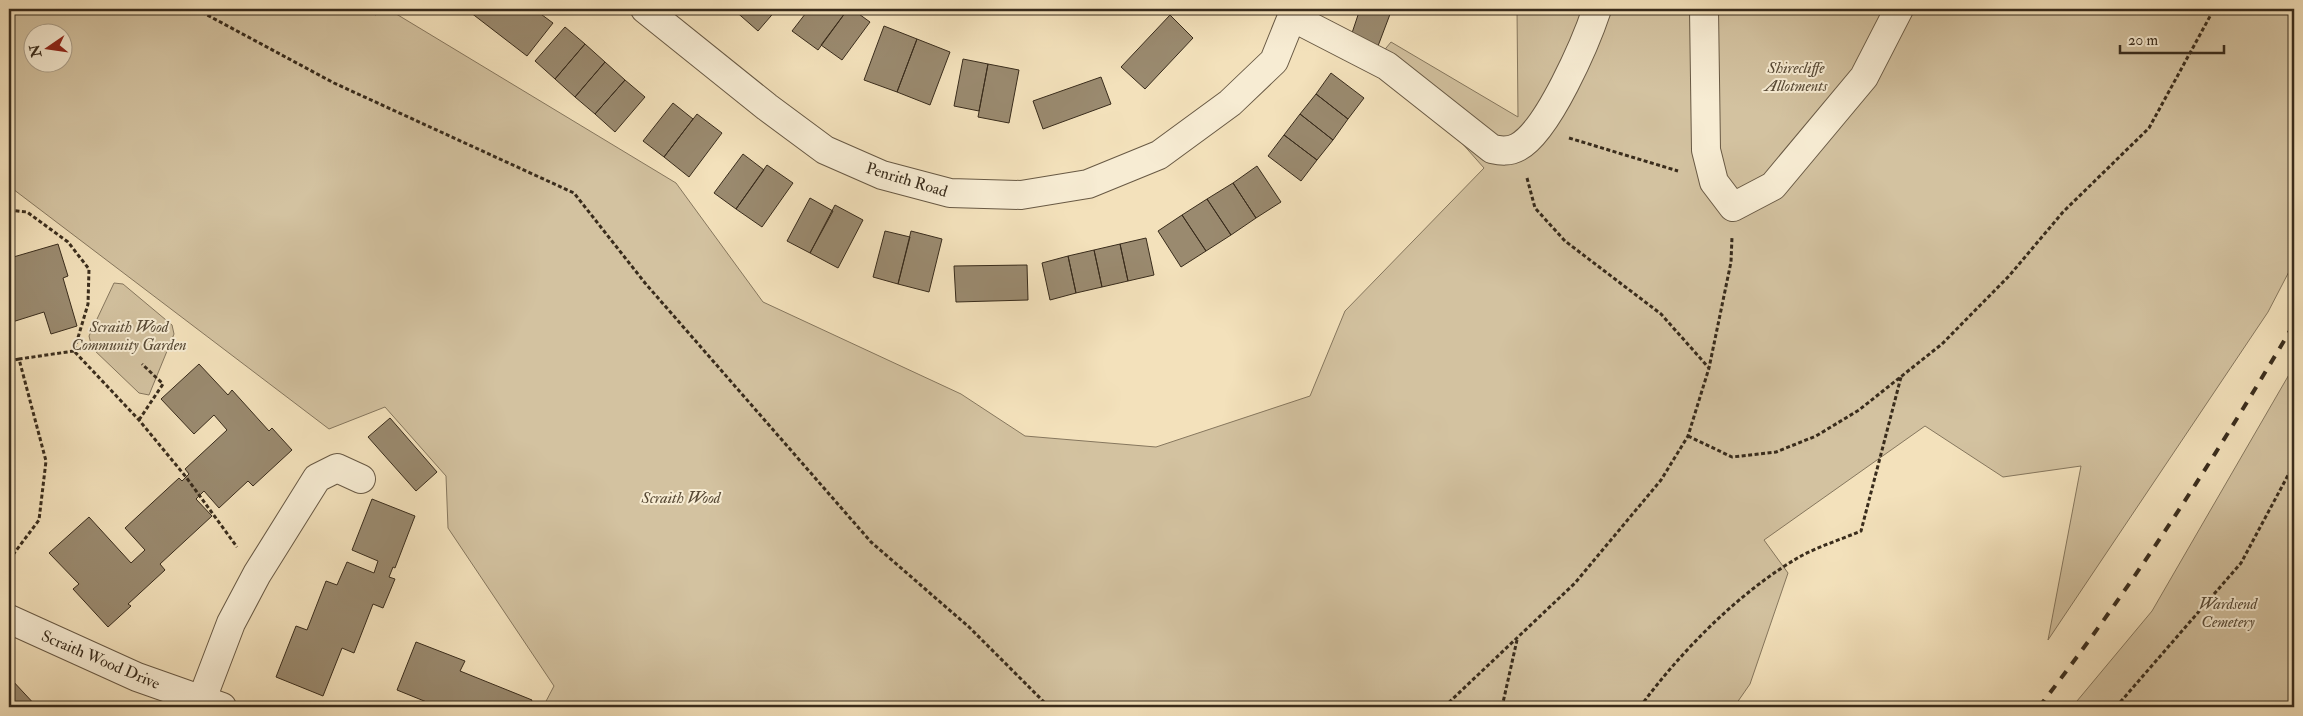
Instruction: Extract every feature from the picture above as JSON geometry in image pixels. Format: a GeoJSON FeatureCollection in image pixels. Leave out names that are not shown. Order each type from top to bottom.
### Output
{"type":"FeatureCollection","features":[{"type":"Feature","properties":{"kind":"street","name":"Penrith Road"},"geometry":{"type":"LineString","coordinates":[[645,9],[766,107],[824,150],[882,175],[950,193],[1021,195],[1088,184],[1159,156],[1230,103],[1274,61],[1293,13]]}},
{"type":"Feature","properties":{"kind":"street"},"geometry":{"type":"LineString","coordinates":[[1293,13],[1387,66],[1492,149],[1506,152],[1518,147],[1539,129],[1586,42],[1597,9]]}},
{"type":"Feature","properties":{"kind":"street"},"geometry":{"type":"LineString","coordinates":[[1704,9],[1706,150],[1714,182],[1733,207],[1773,186],[1864,77],[1899,9]]}},
{"type":"Feature","properties":{"kind":"street"},"geometry":{"type":"LineString","coordinates":[[212,703],[230,623],[256,574],[317,478],[337,468],[362,479]]}},
{"type":"Feature","properties":{"kind":"street","name":"Scraith Wood Drive"},"geometry":{"type":"LineString","coordinates":[[9,619],[137,677],[212,703]]}},
{"type":"Feature","properties":{"kind":"path"},"geometry":{"type":"LineString","coordinates":[[196,9],[334,83],[574,193],[645,283],[871,542],[969,627],[1049,707]]}},
{"type":"Feature","properties":{"kind":"path"},"geometry":{"type":"LineString","coordinates":[[1688,436],[1732,457],[1776,452],[1816,436],[1859,410],[1942,344],[2010,276],[2063,212],[2149,128],[2214,9]]}},
{"type":"Feature","properties":{"kind":"path"},"geometry":{"type":"LineString","coordinates":[[1539,129],[1714,182]]}},
{"type":"Feature","properties":{"kind":"path"},"geometry":{"type":"LineString","coordinates":[[1518,147],[1535,208],[1564,241],[1661,314],[1710,368]]}},
{"type":"Feature","properties":{"kind":"path"},"geometry":{"type":"LineString","coordinates":[[1444,707],[1517,639],[1587,568],[1661,480],[1688,436],[1710,368],[1731,262],[1733,207]]}},
{"type":"Feature","properties":{"kind":"path"},"geometry":{"type":"LineString","coordinates":[[9,210],[27,212],[68,242],[89,269],[88,304],[74,351]]}},
{"type":"Feature","properties":{"kind":"path"},"geometry":{"type":"LineString","coordinates":[[9,362],[74,351]]}},
{"type":"Feature","properties":{"kind":"path"},"geometry":{"type":"LineString","coordinates":[[74,351],[139,420],[186,477],[256,574]]}},
{"type":"Feature","properties":{"kind":"path"},"geometry":{"type":"LineString","coordinates":[[9,560],[39,520],[46,461],[19,359]]}},
{"type":"Feature","properties":{"kind":"path"},"geometry":{"type":"LineString","coordinates":[[139,420],[163,384],[142,364]]}},
{"type":"Feature","properties":{"kind":"path"},"geometry":{"type":"LineString","coordinates":[[1640,707],[1658,683],[1732,604],[1802,556],[1861,531],[1901,376]]}},
{"type":"Feature","properties":{"kind":"path"},"geometry":{"type":"LineString","coordinates":[[2116,707],[2241,563],[2294,464]]}},
{"type":"Feature","properties":{"kind":"path"},"geometry":{"type":"LineString","coordinates":[[1502,707],[1517,639]]}},
{"type":"Feature","properties":{"kind":"green space"},"geometry":{"type":"Polygon","coordinates":[[[9,9],[360,9],[376,15],[380,9],[388,9],[676,183],[763,302],[961,394],[1025,436],[1156,447],[1310,396],[1345,311],[1484,168],[1382,53],[1391,42],[1518,117],[1517,9],[2294,9],[2294,262],[2268,312],[2048,640],[2081,466],[2003,477],[1925,426],[1764,540],[1788,573],[1750,684],[1734,707],[543,707],[554,686],[448,528],[446,476],[385,407],[329,429],[9,186],[9,9]]]}},
{"type":"Feature","properties":{"kind":"green space","name":"Scraith Wood Community Garden"},"geometry":{"type":"Polygon","coordinates":[[[114,283],[123,284],[172,325],[174,334],[149,395],[139,393],[92,348],[89,336],[114,283]]]}},
{"type":"Feature","properties":{"kind":"green space","name":"Wardsend Cemetery"},"geometry":{"type":"Polygon","coordinates":[[[2294,366],[2294,707],[2072,707],[2152,611],[2294,366]]]}},
{"type":"Feature","properties":{"kind":"building"},"geometry":{"type":"Polygon","coordinates":[[[466,9],[534,9],[553,23],[527,56],[466,9]]]}},
{"type":"Feature","properties":{"kind":"building"},"geometry":{"type":"Polygon","coordinates":[[[733,9],[777,9],[758,31],[733,9]]]}},
{"type":"Feature","properties":{"kind":"building"},"geometry":{"type":"Polygon","coordinates":[[[809,9],[848,9],[818,50],[792,31],[809,9]]]}},
{"type":"Feature","properties":{"kind":"building"},"geometry":{"type":"Polygon","coordinates":[[[848,9],[852,9],[870,22],[842,60],[821,45],[848,9]]]}},
{"type":"Feature","properties":{"kind":"building"},"geometry":{"type":"Polygon","coordinates":[[[1360,9],[1392,9],[1378,46],[1351,36],[1360,9]]]}},
{"type":"Feature","properties":{"kind":"building"},"geometry":{"type":"Polygon","coordinates":[[[1170,15],[1193,38],[1145,89],[1121,67],[1170,15]]]}},
{"type":"Feature","properties":{"kind":"building"},"geometry":{"type":"Polygon","coordinates":[[[884,26],[917,39],[897,92],[864,80],[884,26]]]}},
{"type":"Feature","properties":{"kind":"building"},"geometry":{"type":"Polygon","coordinates":[[[565,27],[585,44],[555,79],[535,61],[565,27]]]}},
{"type":"Feature","properties":{"kind":"building"},"geometry":{"type":"Polygon","coordinates":[[[917,39],[950,52],[930,105],[897,92],[917,39]]]}},
{"type":"Feature","properties":{"kind":"building"},"geometry":{"type":"Polygon","coordinates":[[[585,44],[605,62],[575,97],[555,79],[585,44]]]}},
{"type":"Feature","properties":{"kind":"building"},"geometry":{"type":"Polygon","coordinates":[[[963,59],[988,64],[979,111],[954,106],[963,59]]]}},
{"type":"Feature","properties":{"kind":"building"},"geometry":{"type":"Polygon","coordinates":[[[605,62],[625,80],[595,114],[575,97],[605,62]]]}},
{"type":"Feature","properties":{"kind":"building"},"geometry":{"type":"Polygon","coordinates":[[[988,64],[1019,70],[1009,123],[978,117],[988,64]]]}},
{"type":"Feature","properties":{"kind":"building"},"geometry":{"type":"Polygon","coordinates":[[[1331,73],[1364,98],[1348,119],[1316,94],[1331,73]]]}},
{"type":"Feature","properties":{"kind":"building"},"geometry":{"type":"Polygon","coordinates":[[[1101,77],[1111,104],[1043,129],[1033,101],[1101,77]]]}},
{"type":"Feature","properties":{"kind":"building"},"geometry":{"type":"Polygon","coordinates":[[[625,80],[645,97],[615,132],[595,114],[625,80]]]}},
{"type":"Feature","properties":{"kind":"building"},"geometry":{"type":"Polygon","coordinates":[[[1316,94],[1348,119],[1333,140],[1300,114],[1316,94]]]}},
{"type":"Feature","properties":{"kind":"building"},"geometry":{"type":"Polygon","coordinates":[[[673,103],[693,119],[664,157],[643,141],[673,103]]]}},
{"type":"Feature","properties":{"kind":"building"},"geometry":{"type":"Polygon","coordinates":[[[697,114],[722,133],[689,177],[664,157],[697,114]]]}},
{"type":"Feature","properties":{"kind":"building"},"geometry":{"type":"Polygon","coordinates":[[[1300,114],[1333,140],[1317,160],[1284,135],[1300,114]]]}},
{"type":"Feature","properties":{"kind":"building"},"geometry":{"type":"Polygon","coordinates":[[[1284,135],[1317,160],[1301,181],[1268,156],[1284,135]]]}},
{"type":"Feature","properties":{"kind":"building"},"geometry":{"type":"Polygon","coordinates":[[[743,154],[764,170],[736,209],[714,193],[743,154]]]}},
{"type":"Feature","properties":{"kind":"building"},"geometry":{"type":"Polygon","coordinates":[[[767,165],[793,183],[762,227],[736,209],[767,165]]]}},
{"type":"Feature","properties":{"kind":"building"},"geometry":{"type":"Polygon","coordinates":[[[1257,166],[1281,202],[1256,218],[1233,183],[1257,166]]]}},
{"type":"Feature","properties":{"kind":"building"},"geometry":{"type":"Polygon","coordinates":[[[1233,183],[1256,218],[1231,235],[1207,199],[1233,183]]]}},
{"type":"Feature","properties":{"kind":"building"},"geometry":{"type":"Polygon","coordinates":[[[810,198],[833,211],[810,253],[787,241],[810,198]]]}},
{"type":"Feature","properties":{"kind":"building"},"geometry":{"type":"Polygon","coordinates":[[[1207,199],[1231,235],[1206,251],[1182,215],[1207,199]]]}},
{"type":"Feature","properties":{"kind":"building"},"geometry":{"type":"Polygon","coordinates":[[[835,205],[863,220],[838,268],[810,253],[835,205]]]}},
{"type":"Feature","properties":{"kind":"building"},"geometry":{"type":"Polygon","coordinates":[[[1182,215],[1206,251],[1181,267],[1158,231],[1182,215]]]}},
{"type":"Feature","properties":{"kind":"building"},"geometry":{"type":"Polygon","coordinates":[[[885,231],[910,237],[898,284],[873,277],[885,231]]]}},
{"type":"Feature","properties":{"kind":"building"},"geometry":{"type":"Polygon","coordinates":[[[911,231],[942,239],[929,292],[898,284],[911,231]]]}},
{"type":"Feature","properties":{"kind":"building"},"geometry":{"type":"Polygon","coordinates":[[[1146,238],[1154,275],[1128,281],[1120,244],[1146,238]]]}},
{"type":"Feature","properties":{"kind":"building"},"geometry":{"type":"Polygon","coordinates":[[[58,244],[68,276],[63,278],[77,326],[51,334],[44,312],[9,323],[9,267],[13,265],[10,258],[58,244]]]}},
{"type":"Feature","properties":{"kind":"building"},"geometry":{"type":"Polygon","coordinates":[[[1120,244],[1128,281],[1102,287],[1094,250],[1120,244]]]}},
{"type":"Feature","properties":{"kind":"building"},"geometry":{"type":"Polygon","coordinates":[[[1094,250],[1102,287],[1076,293],[1068,256],[1094,250]]]}},
{"type":"Feature","properties":{"kind":"building"},"geometry":{"type":"Polygon","coordinates":[[[1068,256],[1076,293],[1050,300],[1042,263],[1068,256]]]}},
{"type":"Feature","properties":{"kind":"building"},"geometry":{"type":"Polygon","coordinates":[[[1027,265],[1028,300],[956,302],[954,266],[1027,265]]]}},
{"type":"Feature","properties":{"kind":"building"},"geometry":{"type":"Polygon","coordinates":[[[199,364],[228,395],[232,390],[269,431],[272,428],[292,450],[253,486],[248,481],[219,508],[204,491],[196,499],[212,516],[160,564],[165,570],[128,604],[131,606],[108,627],[73,589],[79,584],[49,553],[89,517],[131,563],[145,550],[125,528],[179,478],[182,481],[189,474],[185,469],[227,430],[214,415],[194,434],[161,399],[199,364]]]}},
{"type":"Feature","properties":{"kind":"building"},"geometry":{"type":"Polygon","coordinates":[[[390,418],[437,472],[416,491],[368,437],[390,418]]]}},
{"type":"Feature","properties":{"kind":"building"},"geometry":{"type":"Polygon","coordinates":[[[9,498],[14,520],[9,521],[9,498]]]}},
{"type":"Feature","properties":{"kind":"building"},"geometry":{"type":"Polygon","coordinates":[[[372,499],[415,516],[395,568],[393,567],[389,577],[395,579],[383,608],[373,604],[354,653],[342,648],[323,696],[276,677],[296,626],[307,630],[326,581],[337,585],[347,562],[374,573],[378,561],[352,550],[372,499]]]}},
{"type":"Feature","properties":{"kind":"building"},"geometry":{"type":"Polygon","coordinates":[[[416,642],[465,661],[460,671],[532,700],[529,707],[439,707],[397,690],[416,642]]]}},
{"type":"Feature","properties":{"kind":"building"},"geometry":{"type":"Polygon","coordinates":[[[11,679],[37,707],[9,707],[9,681],[11,679]]]}},
{"type":"Feature","properties":{"kind":"railway"},"geometry":{"type":"LineString","coordinates":[[2039,707],[2108,615],[2172,520],[2294,324]]}},
{"type":"Feature","properties":{"kind":"park label","name":"Shirecliffe Allotments"},"geometry":{"type":"Point","coordinates":[1796,76]}},
{"type":"Feature","properties":{"kind":"park label","name":"Scraith Wood"},"geometry":{"type":"Point","coordinates":[681,497]}}]}
